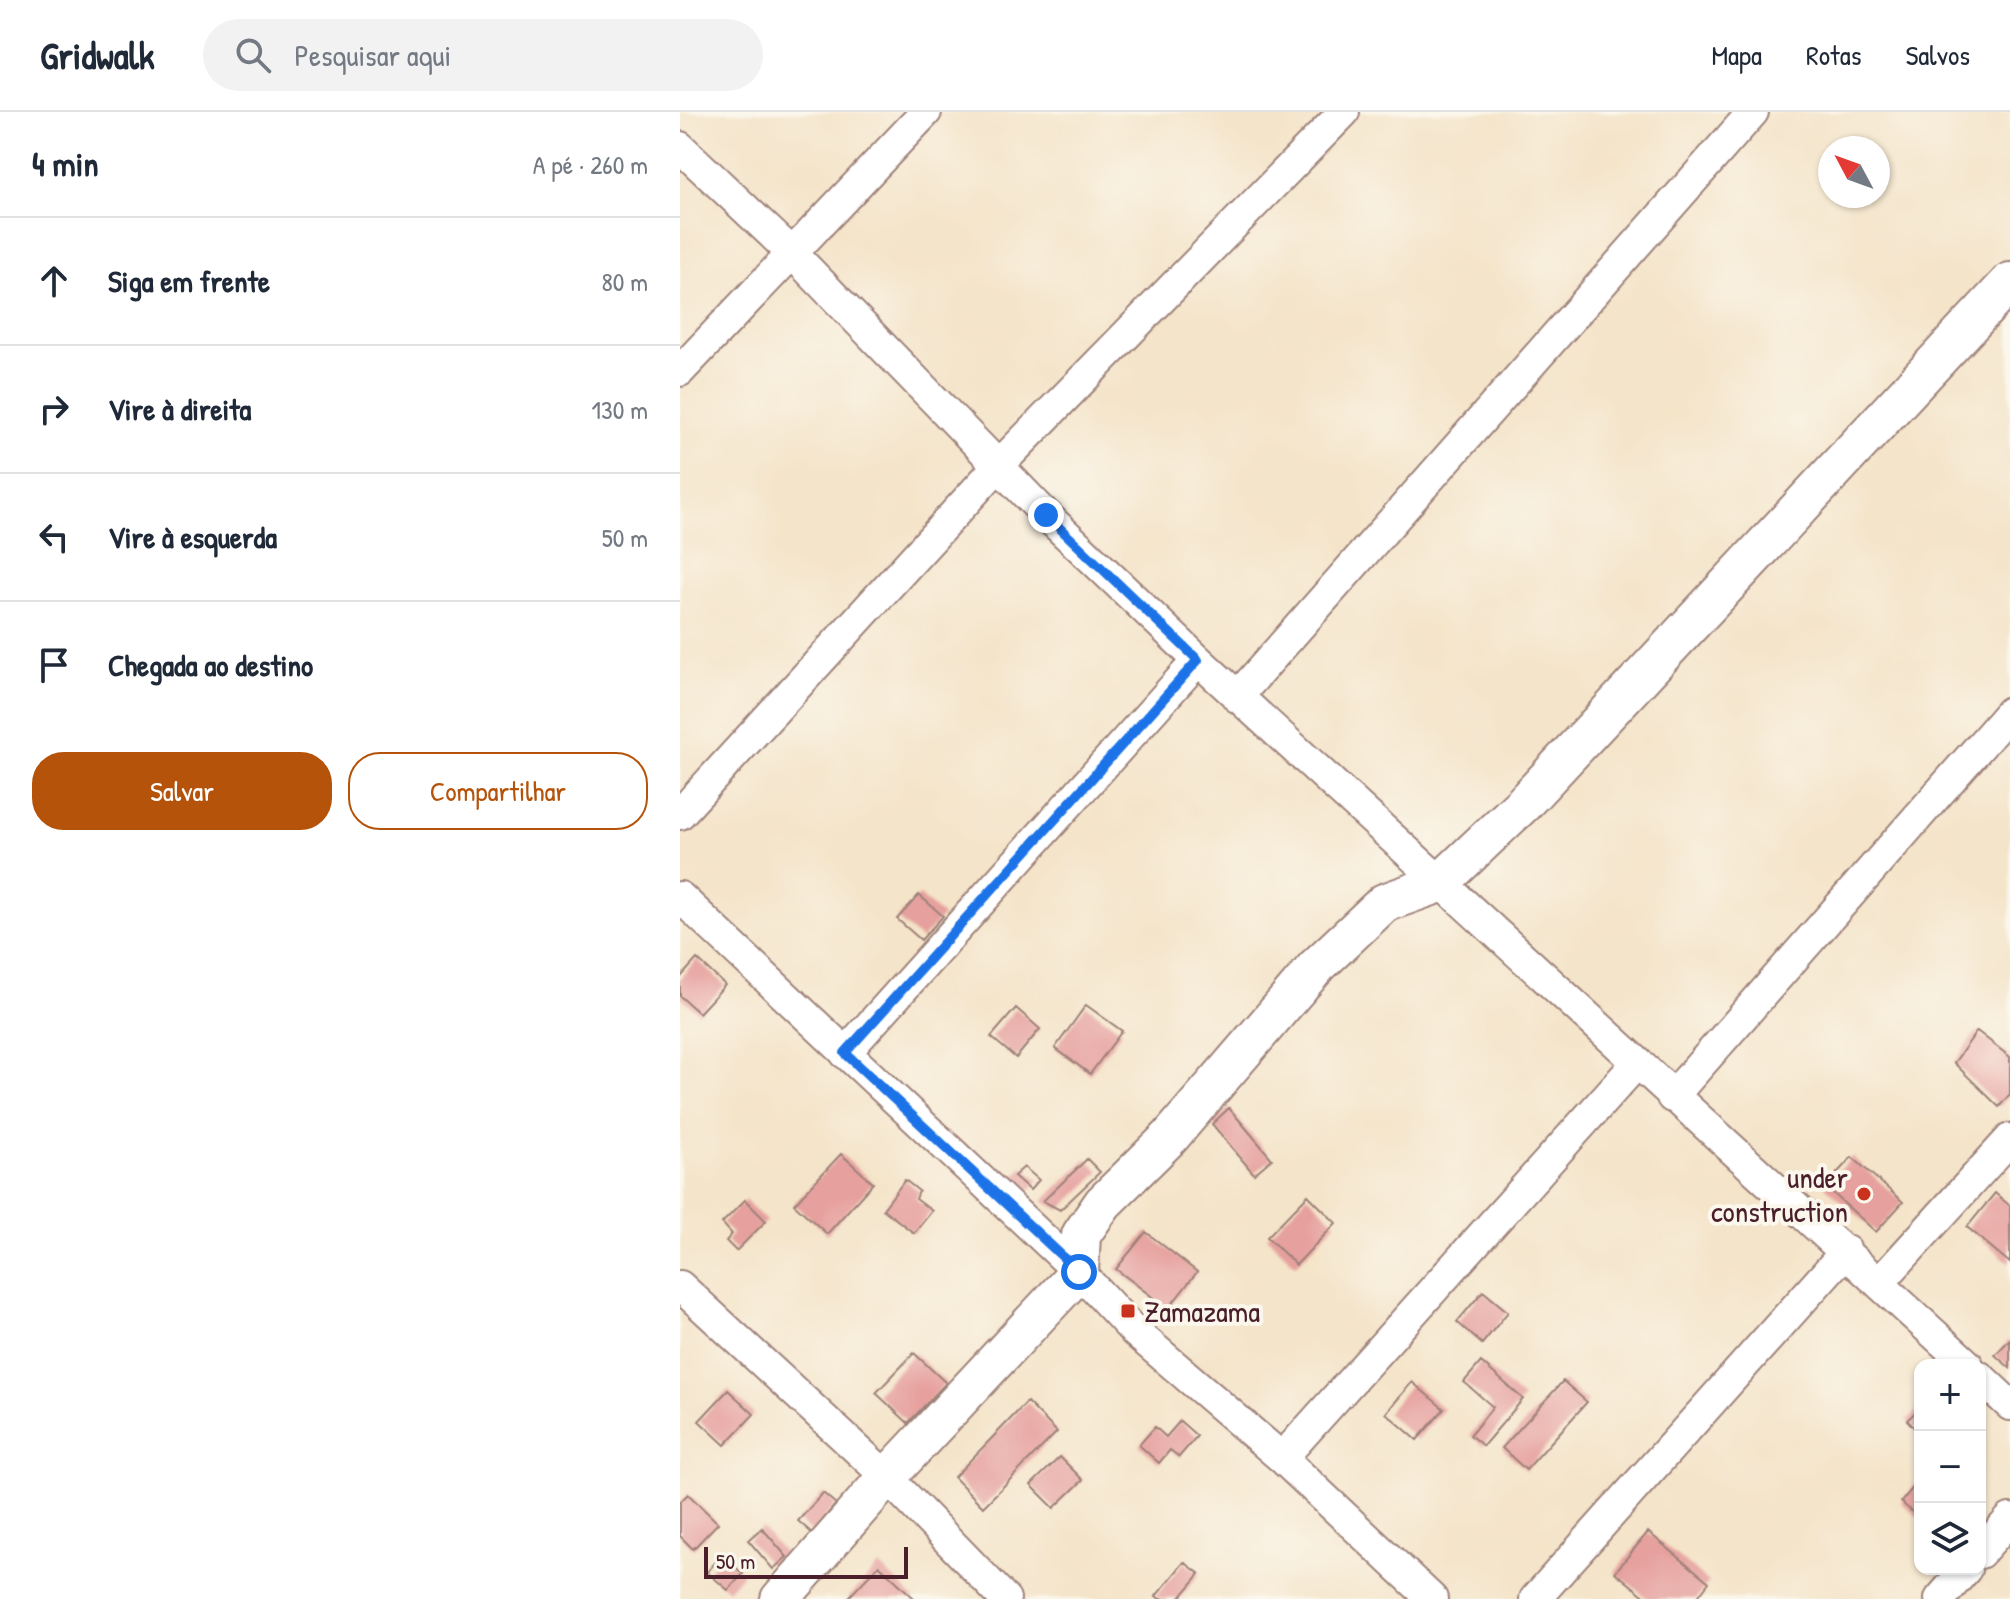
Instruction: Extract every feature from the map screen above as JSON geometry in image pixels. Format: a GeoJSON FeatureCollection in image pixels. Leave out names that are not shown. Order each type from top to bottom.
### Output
{"type":"FeatureCollection","features":[{"type":"Feature","properties":{"kind":"street"},"geometry":{"type":"LineString","coordinates":[[680,371],[926,112]]}},
{"type":"Feature","properties":{"kind":"street"},"geometry":{"type":"LineString","coordinates":[[680,814],[998,466],[1344,112]]}},
{"type":"Feature","properties":{"kind":"street"},"geometry":{"type":"LineString","coordinates":[[1237,697],[1753,112]]}},
{"type":"Feature","properties":{"kind":"street"},"geometry":{"type":"LineString","coordinates":[[680,147],[791,252],[998,466],[1237,697],[1962,1359]]}},
{"type":"Feature","properties":{"kind":"street"},"geometry":{"type":"LineString","coordinates":[[780,1599],[887,1477],[1079,1272],[1081,1235],[1103,1203],[1170,1137],[1316,967],[1384,903],[1440,883],[1523,804],[2010,282]]}},
{"type":"Feature","properties":{"kind":"street"},"geometry":{"type":"LineString","coordinates":[[845,1053],[1198,660]]}},
{"type":"Feature","properties":{"kind":"street"},"geometry":{"type":"LineString","coordinates":[[1672,1097],[2010,712]]}},
{"type":"Feature","properties":{"kind":"street"},"geometry":{"type":"LineString","coordinates":[[680,897],[1079,1272],[1134,1331],[1282,1458],[1432,1599]]}},
{"type":"Feature","properties":{"kind":"street"},"geometry":{"type":"LineString","coordinates":[[1282,1458],[1636,1064]]}},
{"type":"Feature","properties":{"kind":"street"},"geometry":{"type":"LineString","coordinates":[[1880,1282],[2010,1139]]}},
{"type":"Feature","properties":{"kind":"street"},"geometry":{"type":"LineString","coordinates":[[1535,1599],[1846,1251]]}},
{"type":"Feature","properties":{"kind":"street"},"geometry":{"type":"LineString","coordinates":[[680,1286],[887,1477],[1005,1599]]}},
{"type":"Feature","properties":{"kind":"street"},"geometry":{"type":"LineString","coordinates":[[1986,1383],[2010,1405]]}},
{"type":"Feature","properties":{"kind":"street"},"geometry":{"type":"LineString","coordinates":[[1986,1546],[2010,1519]]}},
{"type":"Feature","properties":{"kind":"street"},"geometry":{"type":"LineString","coordinates":[[1940,1599],[1961,1575]]}},
{"type":"Feature","properties":{"kind":"building"},"geometry":{"type":"Polygon","coordinates":[[[919,895],[943,916],[921,940],[897,919],[919,895]]]}},
{"type":"Feature","properties":{"kind":"building"},"geometry":{"type":"Polygon","coordinates":[[[697,959],[725,985],[699,1013],[680,996],[680,978],[697,959]]]}},
{"type":"Feature","properties":{"kind":"building"},"geometry":{"type":"Polygon","coordinates":[[[1086,1005],[1122,1031],[1090,1074],[1055,1048],[1086,1005]]]}},
{"type":"Feature","properties":{"kind":"building"},"geometry":{"type":"Polygon","coordinates":[[[1016,1008],[1040,1029],[1016,1058],[991,1037],[1016,1008]]]}},
{"type":"Feature","properties":{"kind":"building"},"geometry":{"type":"Polygon","coordinates":[[[1977,1031],[2010,1057],[2010,1094],[1999,1107],[1954,1063],[1977,1031]]]}},
{"type":"Feature","properties":{"kind":"building"},"geometry":{"type":"Polygon","coordinates":[[[1229,1108],[1272,1159],[1254,1174],[1212,1124],[1229,1108]]]}},
{"type":"Feature","properties":{"kind":"building"},"geometry":{"type":"Polygon","coordinates":[[[841,1154],[873,1183],[827,1234],[794,1204],[841,1154]]]}},
{"type":"Feature","properties":{"kind":"building","name":"under construction"},"geometry":{"type":"Polygon","coordinates":[[[1852,1157],[1903,1202],[1876,1232],[1825,1186],[1852,1157]]]}},
{"type":"Feature","properties":{"kind":"building"},"geometry":{"type":"Polygon","coordinates":[[[1087,1159],[1100,1172],[1060,1210],[1043,1201],[1087,1159]]]}},
{"type":"Feature","properties":{"kind":"building"},"geometry":{"type":"Polygon","coordinates":[[[1024,1167],[1039,1180],[1030,1190],[1014,1176],[1024,1167]]]}},
{"type":"Feature","properties":{"kind":"building"},"geometry":{"type":"Polygon","coordinates":[[[905,1180],[919,1191],[916,1199],[932,1211],[914,1233],[883,1209],[905,1180]]]}},
{"type":"Feature","properties":{"kind":"building"},"geometry":{"type":"Polygon","coordinates":[[[1995,1193],[2010,1206],[2010,1263],[1967,1227],[1995,1193]]]}},
{"type":"Feature","properties":{"kind":"building"},"geometry":{"type":"Polygon","coordinates":[[[1308,1195],[1336,1223],[1296,1265],[1267,1237],[1308,1195]]]}},
{"type":"Feature","properties":{"kind":"building"},"geometry":{"type":"Polygon","coordinates":[[[745,1200],[766,1221],[736,1251],[726,1241],[732,1234],[722,1223],[745,1200]]]}},
{"type":"Feature","properties":{"kind":"building"},"geometry":{"type":"Polygon","coordinates":[[[1146,1232],[1197,1272],[1168,1309],[1116,1269],[1146,1232]]]}},
{"type":"Feature","properties":{"kind":"building"},"geometry":{"type":"Polygon","coordinates":[[[1483,1291],[1508,1312],[1482,1344],[1457,1322],[1483,1291]]]}},
{"type":"Feature","properties":{"kind":"building"},"geometry":{"type":"Polygon","coordinates":[[[2010,1339],[2010,1368],[1995,1355],[2010,1339]]]}},
{"type":"Feature","properties":{"kind":"building"},"geometry":{"type":"Polygon","coordinates":[[[914,1353],[946,1383],[908,1423],[876,1393],[914,1353]]]}},
{"type":"Feature","properties":{"kind":"building"},"geometry":{"type":"Polygon","coordinates":[[[1481,1362],[1523,1399],[1483,1446],[1470,1435],[1493,1407],[1464,1382],[1481,1362]]]}},
{"type":"Feature","properties":{"kind":"building"},"geometry":{"type":"Polygon","coordinates":[[[1563,1381],[1587,1402],[1526,1470],[1502,1448],[1563,1381]]]}},
{"type":"Feature","properties":{"kind":"building"},"geometry":{"type":"Polygon","coordinates":[[[1412,1382],[1444,1409],[1417,1440],[1386,1413],[1412,1382]]]}},
{"type":"Feature","properties":{"kind":"building"},"geometry":{"type":"Polygon","coordinates":[[[728,1390],[754,1414],[725,1445],[699,1421],[728,1390]]]}},
{"type":"Feature","properties":{"kind":"building"},"geometry":{"type":"Polygon","coordinates":[[[1027,1402],[1057,1432],[983,1507],[954,1477],[1027,1402]]]}},
{"type":"Feature","properties":{"kind":"building"},"geometry":{"type":"Polygon","coordinates":[[[1914,1414],[1914,1428],[1907,1420],[1914,1414]]]}},
{"type":"Feature","properties":{"kind":"building"},"geometry":{"type":"Polygon","coordinates":[[[1180,1421],[1197,1436],[1179,1457],[1170,1450],[1159,1463],[1139,1445],[1155,1427],[1166,1437],[1180,1421]]]}},
{"type":"Feature","properties":{"kind":"building"},"geometry":{"type":"Polygon","coordinates":[[[1060,1457],[1083,1480],[1054,1508],[1031,1485],[1060,1457]]]}},
{"type":"Feature","properties":{"kind":"building"},"geometry":{"type":"Polygon","coordinates":[[[1914,1486],[1914,1514],[1901,1502],[1914,1486]]]}},
{"type":"Feature","properties":{"kind":"building"},"geometry":{"type":"Polygon","coordinates":[[[823,1493],[836,1504],[812,1533],[798,1521],[823,1493]]]}},
{"type":"Feature","properties":{"kind":"building"},"geometry":{"type":"Polygon","coordinates":[[[688,1494],[718,1523],[693,1549],[680,1536],[680,1502],[688,1494]]]}},
{"type":"Feature","properties":{"kind":"building"},"geometry":{"type":"Polygon","coordinates":[[[762,1528],[787,1557],[773,1569],[748,1540],[762,1528]]]}},
{"type":"Feature","properties":{"kind":"building"},"geometry":{"type":"Polygon","coordinates":[[[1648,1532],[1709,1582],[1696,1599],[1648,1599],[1615,1572],[1648,1532]]]}},
{"type":"Feature","properties":{"kind":"building"},"geometry":{"type":"Polygon","coordinates":[[[722,1555],[743,1574],[728,1590],[707,1572],[722,1555]]]}},
{"type":"Feature","properties":{"kind":"building"},"geometry":{"type":"Polygon","coordinates":[[[1184,1562],[1200,1574],[1179,1599],[1160,1599],[1156,1596],[1184,1562]]]}},
{"type":"Feature","properties":{"kind":"building"},"geometry":{"type":"Polygon","coordinates":[[[879,1565],[915,1599],[849,1597],[879,1565]]]}},
{"type":"Feature","properties":{"kind":"place","name":"under construction"},"geometry":{"type":"Point","coordinates":[1864,1194]}},
{"type":"Feature","properties":{"kind":"place","name":"Zamazama"},"geometry":{"type":"Point","coordinates":[1128,1311]}},
{"type":"Feature","properties":{"kind":"route"},"geometry":{"type":"LineString","coordinates":[[1046,515],[1198,660],[845,1053],[1079,1272]]}}]}
